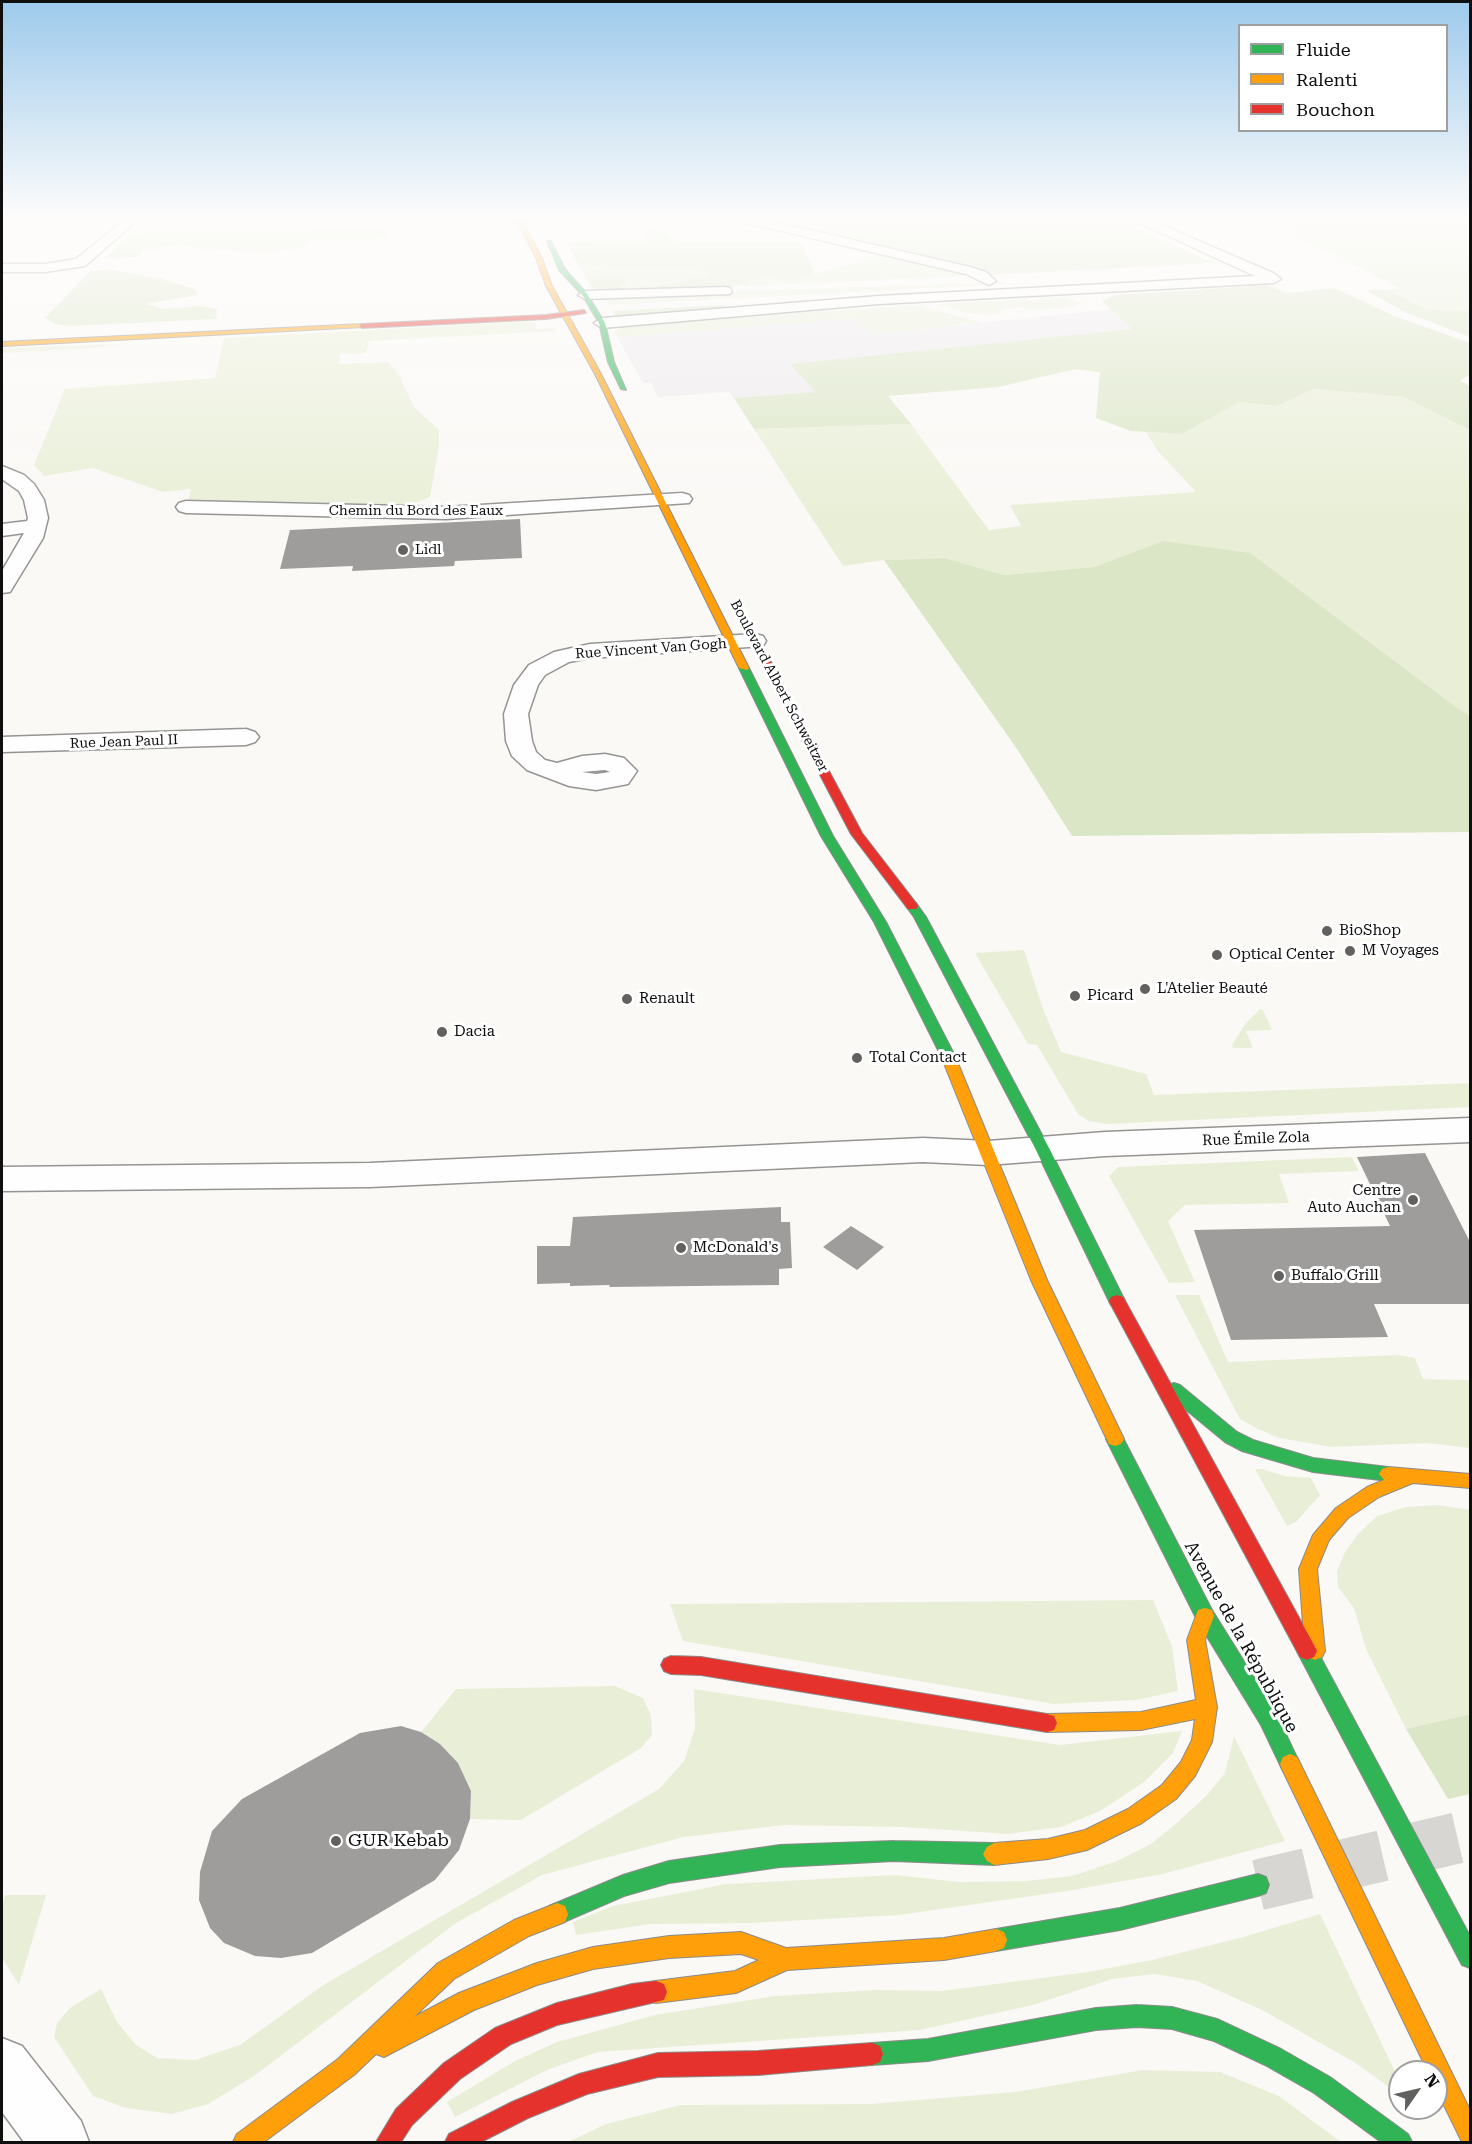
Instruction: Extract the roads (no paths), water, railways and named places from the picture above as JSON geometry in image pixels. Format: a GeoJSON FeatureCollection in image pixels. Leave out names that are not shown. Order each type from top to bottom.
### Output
{"type":"FeatureCollection","features":[{"type":"Feature","properties":{"kind":"main road"},"geometry":{"type":"LineString","coordinates":[[2,334],[519,317]]}},
{"type":"Feature","properties":{"kind":"main road"},"geometry":{"type":"LineString","coordinates":[[2,344],[541,317]]}},
{"type":"Feature","properties":{"kind":"main road"},"geometry":{"type":"LineString","coordinates":[[583,317],[602,358],[611,362]]}},
{"type":"Feature","properties":{"kind":"main road","name":"Boulevard Albert Schweitzer"},"geometry":{"type":"LineString","coordinates":[[583,317],[611,362],[631,402]]}},
{"type":"Feature","properties":{"kind":"main road","name":"Boulevard Albert Schweitzer"},"geometry":{"type":"LineString","coordinates":[[583,317],[598,374],[659,501],[746,639],[857,834],[920,917],[1042,1148]]}},
{"type":"Feature","properties":{"kind":"main road","name":"Boulevard Albert Schweitzer"},"geometry":{"type":"LineString","coordinates":[[746,639],[827,836],[880,922],[950,1061],[988,1153]]}},
{"type":"Feature","properties":{"kind":"main road"},"geometry":{"type":"LineString","coordinates":[[1042,1148],[1108,1286],[1316,1666],[1470,1957]]}},
{"type":"Feature","properties":{"kind":"main road","name":"Avenue de la République"},"geometry":{"type":"LineString","coordinates":[[988,1153],[1043,1290],[1205,1616],[1268,1719],[1470,2134]]}},
{"type":"Feature","properties":{"kind":"main road"},"geometry":{"type":"LineString","coordinates":[[1160,1379],[1231,1437],[1248,1446],[1313,1465],[1470,1481]]}},
{"type":"Feature","properties":{"kind":"main road"},"geometry":{"type":"LineString","coordinates":[[1316,1666],[1315,1631],[1308,1598],[1308,1569],[1322,1535],[1342,1513],[1373,1492],[1412,1476]]}},
{"type":"Feature","properties":{"kind":"main road"},"geometry":{"type":"LineString","coordinates":[[245,2142],[346,2067],[446,1971],[522,1928],[623,1886],[669,1872],[780,1856],[894,1851],[998,1854],[1048,1849],[1087,1840],[1135,1816],[1169,1792],[1188,1769],[1202,1742],[1207,1707],[1196,1640],[1205,1616]]}},
{"type":"Feature","properties":{"kind":"main road"},"geometry":{"type":"LineString","coordinates":[[671,1665],[701,1666],[1053,1725],[1141,1721],[1207,1707]]}},
{"type":"Feature","properties":{"kind":"main road"},"geometry":{"type":"LineString","coordinates":[[388,2142],[404,2117],[452,2072],[502,2036],[557,2014],[632,1995],[736,1982],[786,1959],[944,1949],[1120,1919],[1258,1885]]}},
{"type":"Feature","properties":{"kind":"main road"},"geometry":{"type":"LineString","coordinates":[[346,2067],[467,2001],[537,1974],[593,1958],[669,1947],[741,1943],[786,1959]]}},
{"type":"Feature","properties":{"kind":"main road"},"geometry":{"type":"LineString","coordinates":[[457,2142],[520,2110],[587,2082],[658,2065],[758,2063],[927,2050],[1096,2019],[1137,2016],[1172,2018],[1216,2030],[1273,2057],[1322,2085],[1400,2142]]}},
{"type":"Feature","properties":{"kind":"street"},"geometry":{"type":"LineString","coordinates":[[2,472],[17,479],[31,493],[38,513],[33,538],[2,586]]}},
{"type":"Feature","properties":{"kind":"street","name":"Chemin du Bord des Eaux"},"geometry":{"type":"LineString","coordinates":[[186,507],[446,513],[682,499]]}},
{"type":"Feature","properties":{"kind":"street"},"geometry":{"type":"LineString","coordinates":[[2,530],[36,526]]}},
{"type":"Feature","properties":{"kind":"street","name":"Rue Vincent Van Gogh"},"geometry":{"type":"LineString","coordinates":[[558,771],[536,765],[525,756],[519,741],[516,714],[519,699],[531,676],[537,670],[554,660],[590,651],[746,639]]}},
{"type":"Feature","properties":{"kind":"street","name":"Rue Jean Paul II"},"geometry":{"type":"LineString","coordinates":[[2,745],[246,737]]}},
{"type":"Feature","properties":{"kind":"street","name":"Rue Émile Zola"},"geometry":{"type":"LineString","coordinates":[[2,1179],[370,1174],[923,1150],[988,1153],[1042,1148],[1470,1130]]}},
{"type":"Feature","properties":{"kind":"street"},"geometry":{"type":"LineString","coordinates":[[2,2066],[60,2142]]}},
{"type":"Feature","properties":{"kind":"tunnel"},"geometry":{"type":"LineString","coordinates":[[1258,1885],[1470,1835]]}},
{"type":"Feature","properties":{"kind":"place","name":"Lidl"},"geometry":{"type":"Point","coordinates":[403,550]}},
{"type":"Feature","properties":{"kind":"place","name":"BioShop"},"geometry":{"type":"Point","coordinates":[1327,931]}},
{"type":"Feature","properties":{"kind":"place","name":"M Voyages"},"geometry":{"type":"Point","coordinates":[1350,951]}},
{"type":"Feature","properties":{"kind":"place","name":"Optical Center"},"geometry":{"type":"Point","coordinates":[1217,955]}},
{"type":"Feature","properties":{"kind":"place","name":"L'Atelier Beauté"},"geometry":{"type":"Point","coordinates":[1145,989]}},
{"type":"Feature","properties":{"kind":"place","name":"Picard"},"geometry":{"type":"Point","coordinates":[1075,996]}},
{"type":"Feature","properties":{"kind":"place","name":"Renault"},"geometry":{"type":"Point","coordinates":[627,999]}},
{"type":"Feature","properties":{"kind":"place","name":"Dacia"},"geometry":{"type":"Point","coordinates":[442,1032]}},
{"type":"Feature","properties":{"kind":"place","name":"Total Contact"},"geometry":{"type":"Point","coordinates":[857,1058]}},
{"type":"Feature","properties":{"kind":"place","name":"Centre Auto Auchan"},"geometry":{"type":"Point","coordinates":[1413,1200]}},
{"type":"Feature","properties":{"kind":"place","name":"McDonald's"},"geometry":{"type":"Point","coordinates":[681,1248]}},
{"type":"Feature","properties":{"kind":"place","name":"Buffalo Grill"},"geometry":{"type":"Point","coordinates":[1279,1276]}},
{"type":"Feature","properties":{"kind":"place","name":"GUR Kebab"},"geometry":{"type":"Point","coordinates":[336,1841]}}]}
